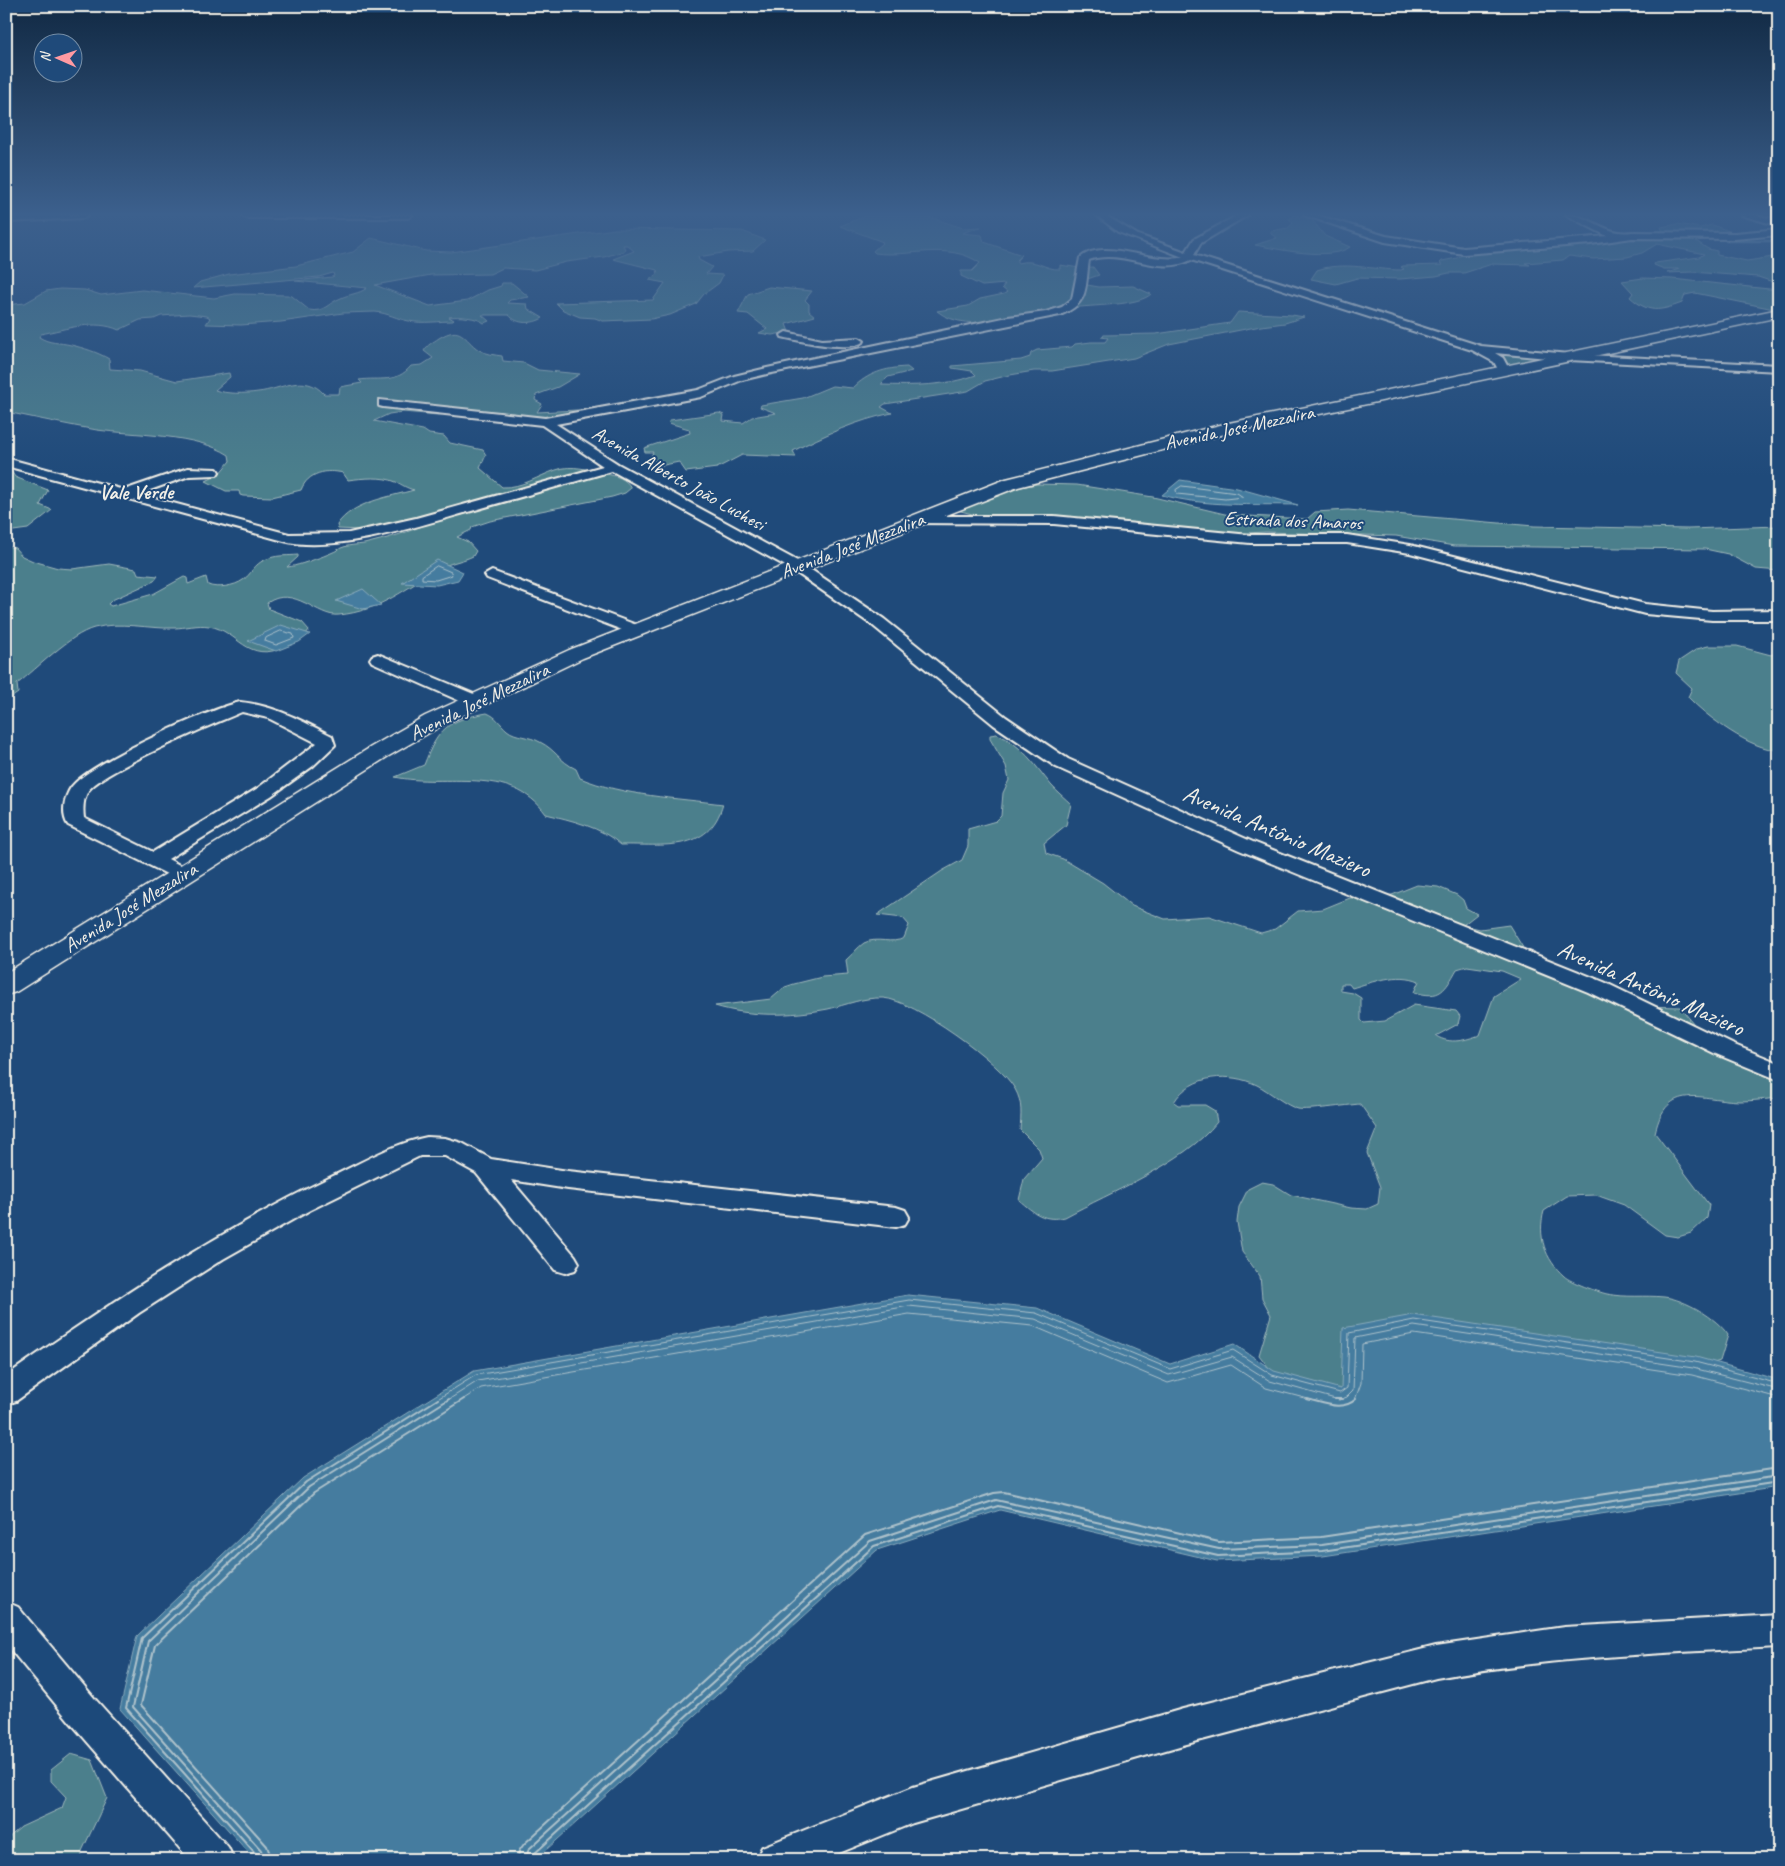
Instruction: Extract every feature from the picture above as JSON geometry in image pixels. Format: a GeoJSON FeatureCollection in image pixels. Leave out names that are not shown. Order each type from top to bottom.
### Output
{"type":"FeatureCollection","features":[{"type":"Feature","properties":{"kind":"main road","name":"Avenida José Mezzalira"},"geometry":{"type":"LineString","coordinates":[[6,986],[182,874],[379,752],[433,721],[576,654],[796,566],[1012,483],[1048,472],[1224,429],[1779,312]]}},
{"type":"Feature","properties":{"kind":"street"},"geometry":{"type":"LineString","coordinates":[[383,403],[545,422],[701,393],[738,378],[767,371],[1060,312],[1073,306],[1076,302]]}},
{"type":"Feature","properties":{"kind":"street"},"geometry":{"type":"LineString","coordinates":[[1333,302],[1476,348],[1498,360],[1504,371]]}},
{"type":"Feature","properties":{"kind":"street"},"geometry":{"type":"LineString","coordinates":[[786,335],[822,343],[881,340],[988,322],[1021,319]]}},
{"type":"Feature","properties":{"kind":"street"},"geometry":{"type":"LineString","coordinates":[[1476,348],[1570,357],[1779,368]]}},
{"type":"Feature","properties":{"kind":"street","name":"Avenida Alberto João Luchesi"},"geometry":{"type":"LineString","coordinates":[[545,422],[613,467],[796,566]]}},
{"type":"Feature","properties":{"kind":"street"},"geometry":{"type":"LineString","coordinates":[[6,462],[289,538],[330,538],[370,534],[613,467]]}},
{"type":"Feature","properties":{"kind":"street"},"geometry":{"type":"LineString","coordinates":[[124,495],[188,472],[212,472]]}},
{"type":"Feature","properties":{"kind":"street","name":"Estrada dos Amaros"},"geometry":{"type":"LineString","coordinates":[[918,520],[1054,520],[1250,539],[1347,539],[1410,549],[1645,609],[1693,616],[1779,615]]}},
{"type":"Feature","properties":{"kind":"street","name":"Avenida Antônio Maziero"},"geometry":{"type":"LineString","coordinates":[[796,566],[878,622],[1000,721],[1062,763],[1246,846],[1596,987],[1724,1049],[1779,1072]]}},
{"type":"Feature","properties":{"kind":"street"},"geometry":{"type":"LineString","coordinates":[[492,574],[636,630]]}},
{"type":"Feature","properties":{"kind":"street"},"geometry":{"type":"LineString","coordinates":[[378,659],[475,701]]}},
{"type":"Feature","properties":{"kind":"street"},"geometry":{"type":"LineString","coordinates":[[153,860],[221,820],[290,773],[326,745],[326,740],[270,712],[240,707],[147,749],[90,779],[80,787],[72,814],[75,821],[153,860],[182,874]]}},
{"type":"Feature","properties":{"kind":"street"},"geometry":{"type":"LineString","coordinates":[[6,1392],[112,1316],[290,1207],[419,1148],[447,1147],[469,1156],[485,1167],[565,1263]]}},
{"type":"Feature","properties":{"kind":"street"},"geometry":{"type":"LineString","coordinates":[[485,1167],[568,1180],[896,1217]]}},
{"type":"Feature","properties":{"kind":"street"},"geometry":{"type":"LineString","coordinates":[[6,1618],[89,1718],[215,1860]]}},
{"type":"Feature","properties":{"kind":"street"},"geometry":{"type":"LineString","coordinates":[[775,1860],[912,1805],[1183,1727],[1470,1654],[1563,1643],[1779,1631]]}},
{"type":"Feature","properties":{"kind":"green space"},"geometry":{"type":"Polygon","coordinates":[[[27,302],[299,302],[309,310],[314,311],[334,302],[420,302],[430,306],[459,302],[508,302],[527,304],[528,309],[543,318],[530,322],[521,322],[516,321],[509,315],[482,315],[489,321],[484,323],[472,318],[449,317],[454,320],[414,322],[375,312],[343,313],[281,322],[241,325],[206,324],[210,318],[207,316],[189,314],[140,320],[119,330],[100,325],[90,325],[41,334],[39,337],[47,341],[81,347],[95,352],[109,359],[110,369],[140,371],[177,381],[229,373],[230,377],[215,390],[219,391],[253,393],[301,383],[309,384],[324,394],[339,394],[340,387],[362,383],[359,380],[393,378],[405,372],[411,366],[422,365],[433,358],[424,351],[429,345],[447,334],[458,333],[479,350],[502,356],[503,361],[524,363],[538,370],[580,374],[558,387],[536,395],[535,400],[542,404],[537,412],[597,409],[549,419],[482,418],[457,413],[438,415],[402,412],[389,414],[374,421],[423,430],[429,434],[444,436],[450,443],[483,450],[486,455],[480,468],[502,487],[523,484],[562,468],[575,468],[587,469],[617,477],[624,480],[631,488],[625,493],[612,497],[490,521],[472,527],[471,530],[457,537],[468,542],[476,551],[473,556],[445,566],[392,598],[367,609],[354,613],[331,615],[296,599],[287,597],[277,598],[267,603],[269,609],[302,622],[309,630],[296,642],[272,651],[261,652],[252,649],[219,629],[209,626],[164,628],[114,625],[94,628],[74,637],[54,653],[17,684],[18,693],[6,701],[6,546],[15,548],[22,556],[33,561],[58,568],[72,569],[109,564],[136,569],[138,574],[158,576],[154,581],[112,600],[108,604],[111,606],[153,594],[184,577],[187,578],[188,584],[206,577],[208,585],[221,587],[231,585],[243,580],[260,562],[270,558],[298,555],[287,567],[292,566],[343,547],[364,544],[389,537],[430,522],[396,523],[361,530],[338,529],[337,525],[344,517],[361,506],[414,490],[391,480],[372,478],[348,480],[343,473],[331,471],[319,473],[308,479],[301,490],[272,497],[243,496],[240,495],[239,491],[226,491],[206,481],[218,475],[230,461],[229,455],[216,448],[183,439],[97,430],[6,412],[6,305],[27,302]]]}},
{"type":"Feature","properties":{"kind":"green space"},"geometry":{"type":"Polygon","coordinates":[[[698,302],[670,315],[651,319],[603,321],[595,318],[580,317],[563,310],[556,303],[698,302]]]}},
{"type":"Feature","properties":{"kind":"green space"},"geometry":{"type":"Polygon","coordinates":[[[744,302],[807,302],[809,311],[815,316],[786,324],[789,332],[772,335],[759,333],[767,329],[748,314],[738,313],[744,302]]]}},
{"type":"Feature","properties":{"kind":"green space"},"geometry":{"type":"Polygon","coordinates":[[[975,302],[1130,302],[1072,308],[984,323],[951,319],[937,311],[968,306],[975,302]]]}},
{"type":"Feature","properties":{"kind":"green space"},"geometry":{"type":"Polygon","coordinates":[[[1637,302],[1682,302],[1661,309],[1643,306],[1637,302]]]}},
{"type":"Feature","properties":{"kind":"green space"},"geometry":{"type":"Polygon","coordinates":[[[1740,302],[1779,302],[1779,310],[1740,302]]]}},
{"type":"Feature","properties":{"kind":"green space"},"geometry":{"type":"Polygon","coordinates":[[[1238,312],[1304,317],[1285,323],[1169,344],[1134,358],[1052,371],[1034,371],[1010,375],[985,381],[968,391],[885,404],[881,407],[892,413],[854,424],[817,439],[793,451],[796,457],[742,455],[717,468],[686,472],[679,462],[654,467],[652,464],[655,460],[651,457],[653,452],[645,452],[644,448],[690,433],[689,429],[669,423],[670,420],[719,413],[724,415],[723,421],[743,423],[752,417],[776,413],[760,407],[761,405],[803,398],[832,386],[853,388],[871,375],[884,370],[907,367],[912,371],[888,377],[882,385],[941,383],[976,375],[972,371],[952,368],[952,366],[1021,360],[1030,357],[1031,353],[1037,350],[1072,347],[1075,344],[1091,342],[1105,342],[1108,338],[1101,337],[1104,335],[1156,334],[1230,323],[1238,312]]]}},
{"type":"Feature","properties":{"kind":"green space"},"geometry":{"type":"Polygon","coordinates":[[[1492,352],[1554,358],[1509,366],[1503,359],[1492,352]]]}},
{"type":"Feature","properties":{"kind":"green space"},"geometry":{"type":"Polygon","coordinates":[[[6,461],[20,465],[11,471],[15,477],[48,490],[40,505],[52,510],[28,529],[6,532],[6,461]]]}},
{"type":"Feature","properties":{"kind":"green space"},"geometry":{"type":"Polygon","coordinates":[[[1037,484],[1077,485],[1153,497],[1229,515],[1307,519],[1315,512],[1348,510],[1534,526],[1688,529],[1779,526],[1779,571],[1756,569],[1728,554],[1705,549],[1454,546],[1396,536],[1266,532],[1225,534],[984,517],[949,508],[950,500],[1037,484]]]}},
{"type":"Feature","properties":{"kind":"green space"},"geometry":{"type":"Polygon","coordinates":[[[1708,646],[1737,646],[1771,655],[1779,651],[1779,750],[1768,749],[1743,739],[1706,714],[1688,697],[1692,688],[1676,673],[1679,661],[1697,649],[1708,646]]]}},
{"type":"Feature","properties":{"kind":"green space"},"geometry":{"type":"Polygon","coordinates":[[[487,713],[496,718],[510,732],[536,740],[550,748],[565,763],[576,769],[580,778],[632,793],[723,804],[716,820],[707,831],[696,839],[668,845],[621,845],[605,833],[546,814],[531,799],[514,789],[496,783],[415,780],[395,777],[424,765],[434,742],[446,728],[463,719],[487,713]]]}},
{"type":"Feature","properties":{"kind":"green space"},"geometry":{"type":"Polygon","coordinates":[[[997,734],[1014,744],[1033,763],[1053,788],[1071,804],[1066,825],[1044,843],[1046,853],[1063,859],[1103,883],[1132,906],[1165,919],[1209,916],[1261,933],[1275,929],[1298,911],[1323,909],[1350,898],[1392,895],[1417,885],[1438,887],[1457,895],[1463,900],[1466,908],[1477,914],[1463,925],[1480,929],[1509,925],[1525,951],[1559,981],[1641,1006],[1680,1007],[1698,1029],[1779,1068],[1779,1098],[1740,1101],[1687,1097],[1677,1099],[1660,1116],[1655,1133],[1709,1205],[1707,1218],[1691,1233],[1678,1237],[1665,1235],[1624,1205],[1596,1195],[1567,1196],[1544,1211],[1542,1220],[1542,1238],[1547,1255],[1564,1276],[1578,1284],[1607,1294],[1664,1297],[1690,1305],[1716,1322],[1728,1335],[1720,1361],[1698,1368],[1345,1392],[1275,1376],[1259,1355],[1271,1315],[1262,1298],[1260,1276],[1242,1252],[1237,1222],[1239,1207],[1248,1189],[1262,1182],[1273,1184],[1291,1195],[1351,1208],[1367,1209],[1378,1204],[1380,1187],[1367,1153],[1377,1128],[1360,1104],[1319,1109],[1298,1109],[1288,1105],[1257,1085],[1246,1081],[1223,1077],[1201,1081],[1181,1093],[1174,1102],[1178,1105],[1205,1105],[1215,1111],[1217,1122],[1203,1137],[1186,1151],[1146,1176],[1065,1217],[1051,1218],[1040,1215],[1019,1200],[1024,1179],[1042,1158],[1039,1149],[1020,1130],[1021,1114],[1018,1094],[1006,1077],[955,1034],[915,1009],[897,1001],[883,998],[862,1000],[828,1009],[785,1014],[757,1014],[715,1006],[771,999],[785,987],[794,984],[822,977],[848,975],[846,960],[864,943],[874,940],[895,941],[904,938],[909,925],[903,918],[877,915],[942,871],[962,860],[968,846],[968,829],[996,821],[1001,816],[1003,793],[1009,780],[1006,766],[990,739],[990,735],[997,734]],[[1467,966],[1457,969],[1445,988],[1436,994],[1430,995],[1414,992],[1419,981],[1403,977],[1386,979],[1352,988],[1349,984],[1341,984],[1341,991],[1353,993],[1361,998],[1361,1020],[1364,1023],[1385,1021],[1414,1005],[1456,1011],[1460,1016],[1458,1024],[1436,1036],[1442,1039],[1458,1041],[1480,1035],[1494,996],[1521,979],[1502,971],[1467,966]]]}},
{"type":"Feature","properties":{"kind":"green space"},"geometry":{"type":"Polygon","coordinates":[[[71,1754],[92,1760],[107,1798],[82,1851],[81,1860],[6,1860],[6,1840],[21,1827],[62,1808],[66,1797],[51,1781],[51,1770],[71,1754]]]}},
{"type":"Feature","properties":{"kind":"water"},"geometry":{"type":"Polygon","coordinates":[[[1180,480],[1237,488],[1298,505],[1212,503],[1162,495],[1180,480]]]}},
{"type":"Feature","properties":{"kind":"water"},"geometry":{"type":"Polygon","coordinates":[[[437,560],[463,572],[458,580],[437,585],[402,583],[437,560]]]}},
{"type":"Feature","properties":{"kind":"water"},"geometry":{"type":"Polygon","coordinates":[[[363,589],[381,605],[363,609],[336,601],[363,589]]]}},
{"type":"Feature","properties":{"kind":"water"},"geometry":{"type":"Polygon","coordinates":[[[281,625],[310,634],[299,642],[276,651],[248,641],[281,625]]]}},
{"type":"Feature","properties":{"kind":"water"},"geometry":{"type":"Polygon","coordinates":[[[908,1295],[1037,1308],[1170,1364],[1234,1344],[1274,1371],[1341,1389],[1343,1328],[1413,1315],[1696,1357],[1779,1380],[1779,1487],[1323,1556],[1217,1561],[1000,1510],[877,1550],[535,1860],[255,1860],[120,1709],[137,1636],[303,1478],[474,1371],[908,1295]]]}},
{"type":"Feature","properties":{"kind":"district","name":"Vale Verde"},"geometry":{"type":"Point","coordinates":[136,492]}}]}
